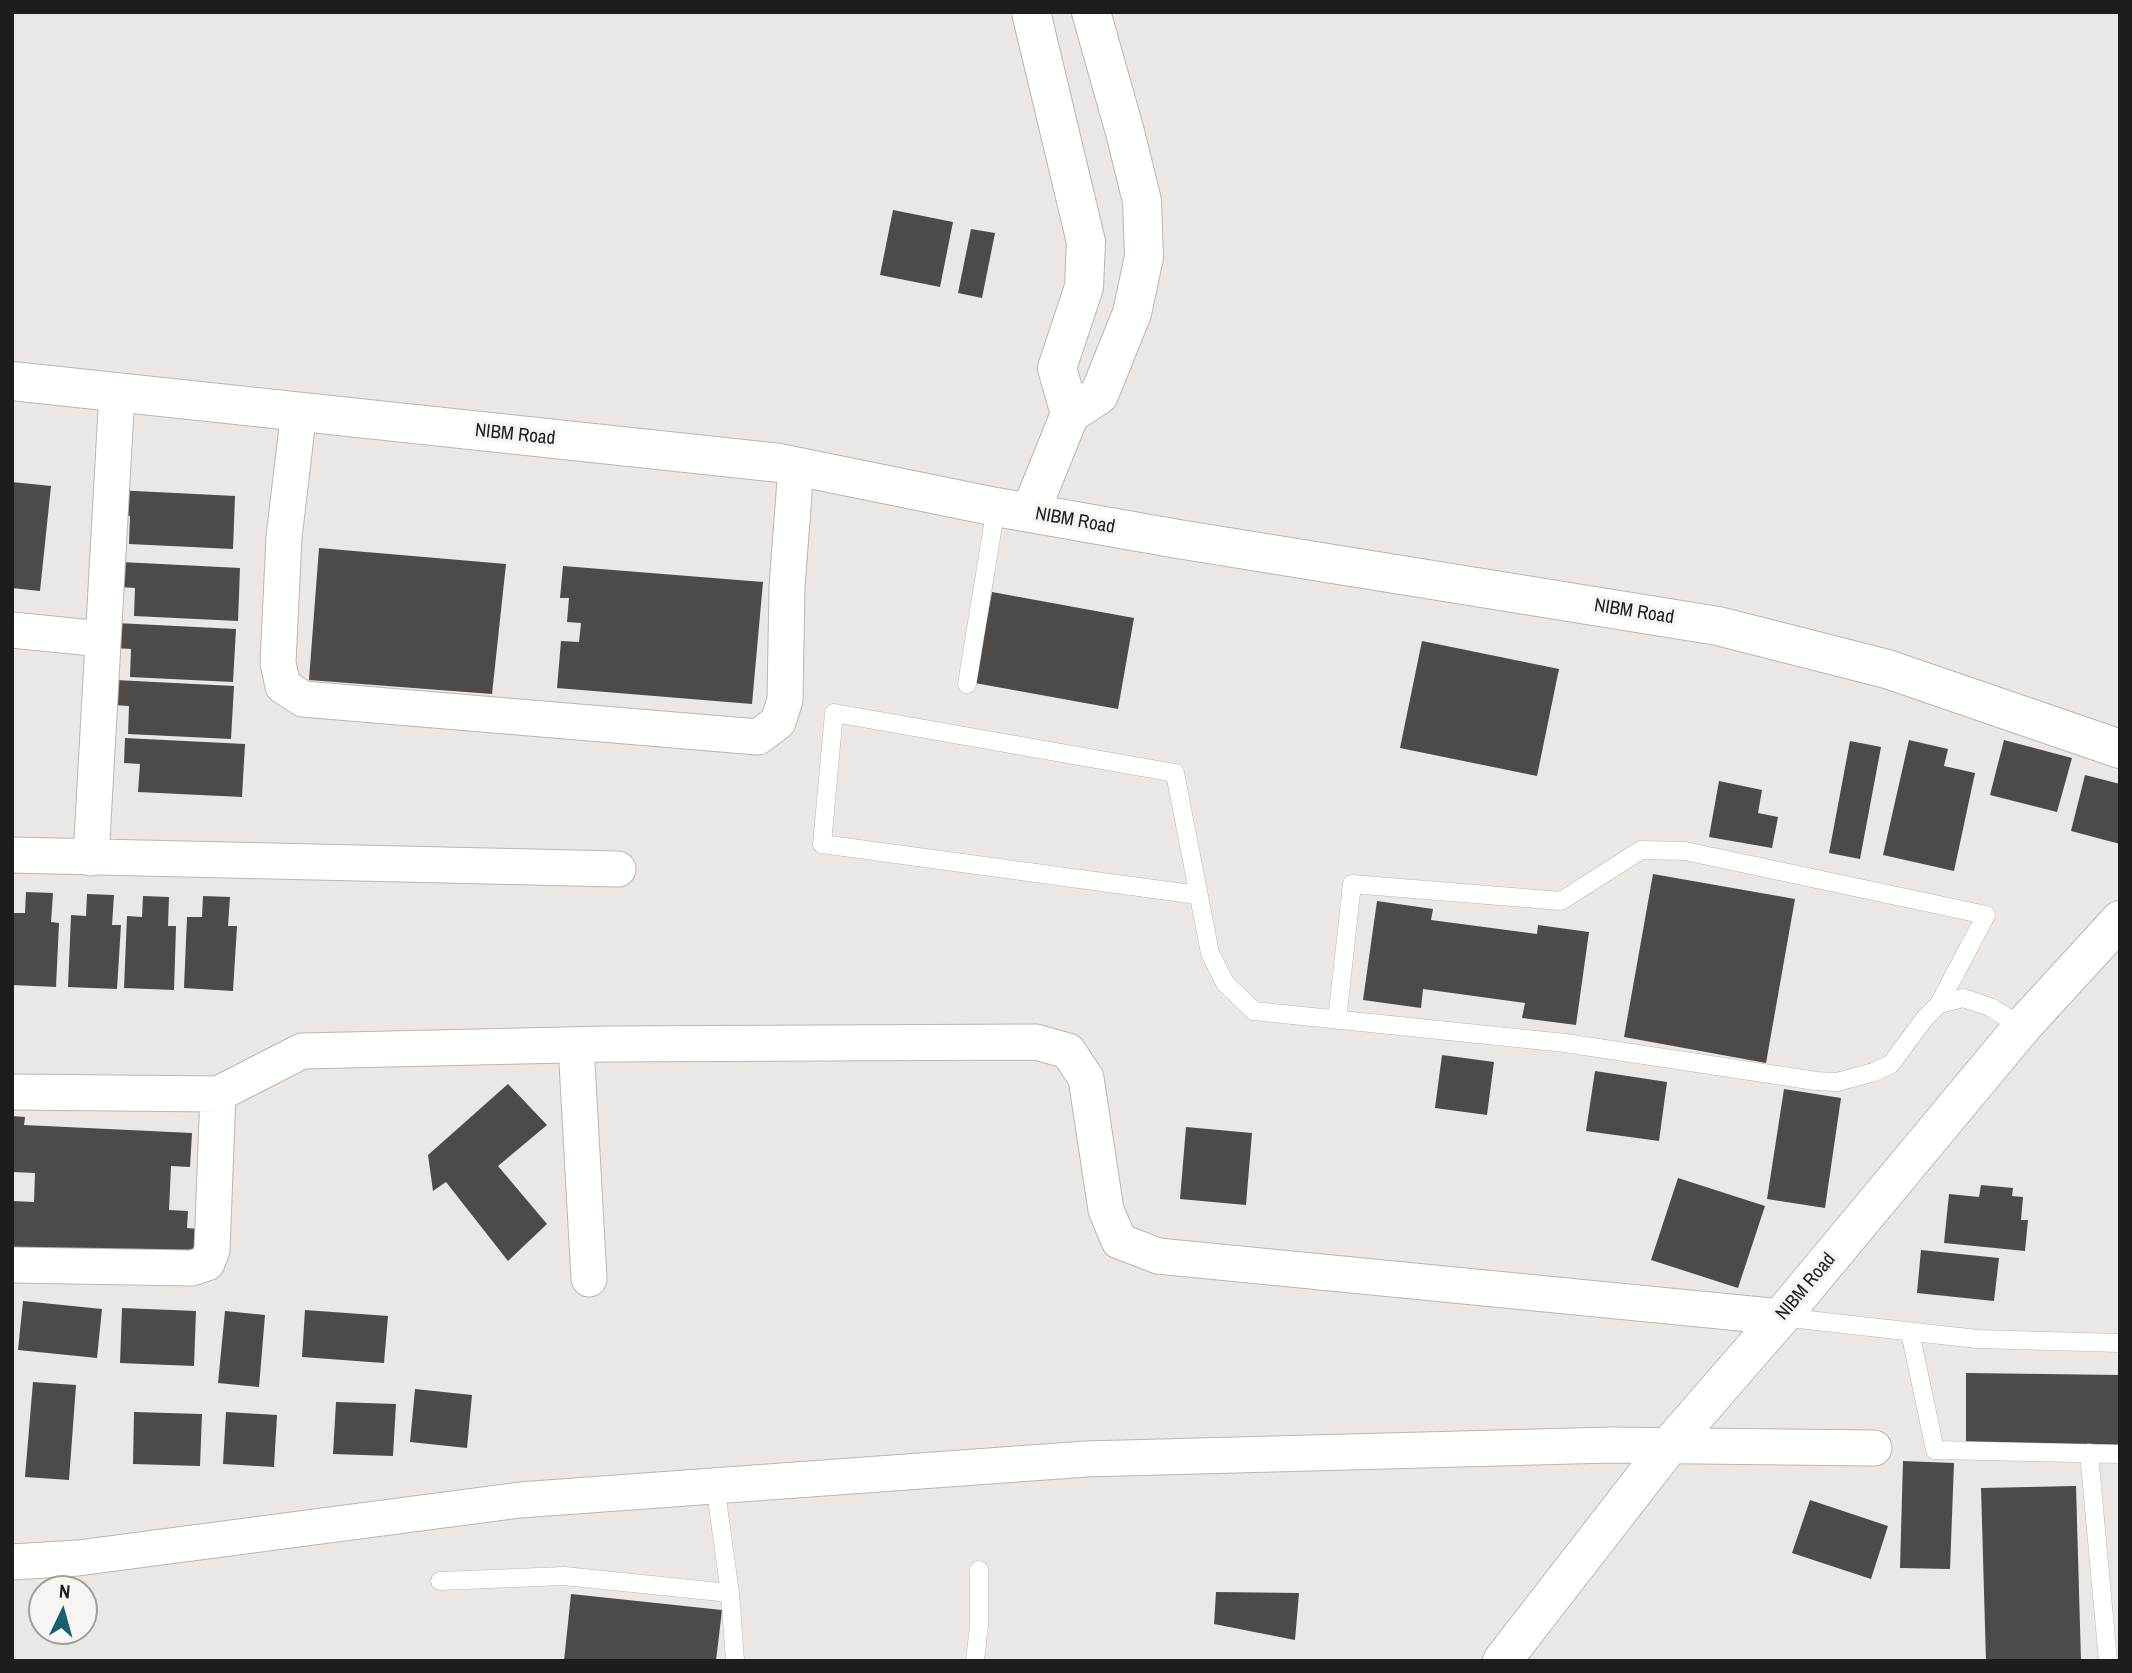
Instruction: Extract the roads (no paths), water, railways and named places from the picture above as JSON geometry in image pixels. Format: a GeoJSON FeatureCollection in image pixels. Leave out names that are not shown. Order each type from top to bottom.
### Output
{"type":"FeatureCollection","features":[{"type":"Feature","properties":{"kind":"main road"},"geometry":{"type":"LineString","coordinates":[[1031,12],[1086,242],[1084,286],[1057,368],[1070,414]]}},
{"type":"Feature","properties":{"kind":"main road"},"geometry":{"type":"LineString","coordinates":[[1013,510],[1070,414],[1100,395],[1132,313],[1144,257],[1142,201],[1091,12]]}},
{"type":"Feature","properties":{"kind":"main road","name":"NIBM Road"},"geometry":{"type":"LineString","coordinates":[[12,382],[299,411],[796,467],[1178,539],[1718,626],[1887,669],[2120,748]]}},
{"type":"Feature","properties":{"kind":"main road","name":"NIBM Road"},"geometry":{"type":"LineString","coordinates":[[1514,1658],[1668,1447],[1781,1317],[2022,1027],[2120,920]]}},
{"type":"Feature","properties":{"kind":"street"},"geometry":{"type":"LineString","coordinates":[[91,858],[117,392]]}},
{"type":"Feature","properties":{"kind":"street"},"geometry":{"type":"LineString","coordinates":[[299,411],[284,537],[278,663],[283,686],[303,699],[758,737],[778,722],[785,700],[787,587],[796,467]]}},
{"type":"Feature","properties":{"kind":"street"},"geometry":{"type":"LineString","coordinates":[[12,631],[102,639]]}},
{"type":"Feature","properties":{"kind":"street"},"geometry":{"type":"LineString","coordinates":[[12,855],[618,869]]}},
{"type":"Feature","properties":{"kind":"street"},"geometry":{"type":"LineString","coordinates":[[12,1092],[218,1094],[302,1051],[576,1045],[1036,1042],[1068,1051],[1086,1078],[1106,1210],[1119,1241],[1158,1256],[1781,1317]]}},
{"type":"Feature","properties":{"kind":"street"},"geometry":{"type":"LineString","coordinates":[[576,1045],[589,1279]]}},
{"type":"Feature","properties":{"kind":"street"},"geometry":{"type":"LineString","coordinates":[[12,1265],[192,1268],[207,1263],[212,1250],[218,1094]]}},
{"type":"Feature","properties":{"kind":"street"},"geometry":{"type":"LineString","coordinates":[[12,1562],[78,1558],[520,1500],[1086,1459],[1610,1445],[1874,1448]]}},
{"type":"Feature","properties":{"kind":"lane"},"geometry":{"type":"LineString","coordinates":[[967,684],[1013,510]]}},
{"type":"Feature","properties":{"kind":"lane"},"geometry":{"type":"LineString","coordinates":[[1198,895],[822,844],[834,713],[1175,773],[1210,953],[1225,983],[1254,1011],[1337,1020],[1565,1043],[1816,1081],[1838,1082],[1874,1072],[1891,1064],[1924,1018],[1939,1004],[1986,915],[1685,851],[1641,850],[1561,901],[1352,884],[1337,1020]]}},
{"type":"Feature","properties":{"kind":"lane"},"geometry":{"type":"LineString","coordinates":[[1939,1004],[1963,998],[1990,1007],[2022,1027]]}},
{"type":"Feature","properties":{"kind":"lane"},"geometry":{"type":"LineString","coordinates":[[1781,1317],[1977,1339],[2120,1343]]}},
{"type":"Feature","properties":{"kind":"lane"},"geometry":{"type":"LineString","coordinates":[[1910,1332],[1936,1450],[2120,1454]]}},
{"type":"Feature","properties":{"kind":"lane"},"geometry":{"type":"LineString","coordinates":[[2089,1454],[2108,1661]]}},
{"type":"Feature","properties":{"kind":"lane"},"geometry":{"type":"LineString","coordinates":[[715,1485],[730,1593],[735,1661]]}},
{"type":"Feature","properties":{"kind":"lane"},"geometry":{"type":"LineString","coordinates":[[975,1661],[979,1625],[979,1570]]}},
{"type":"Feature","properties":{"kind":"lane"},"geometry":{"type":"LineString","coordinates":[[440,1581],[564,1576],[730,1593]]}}]}
